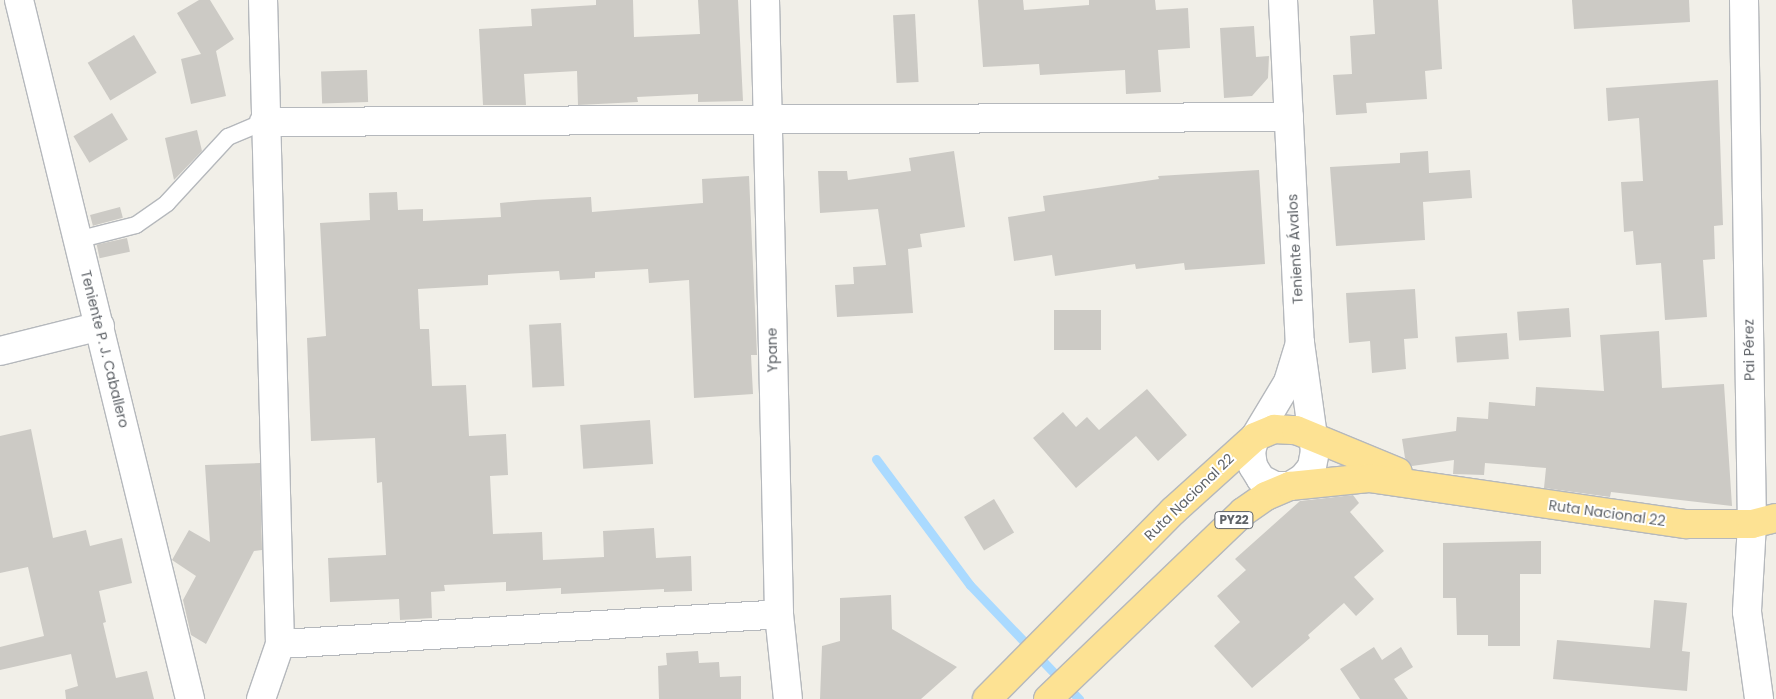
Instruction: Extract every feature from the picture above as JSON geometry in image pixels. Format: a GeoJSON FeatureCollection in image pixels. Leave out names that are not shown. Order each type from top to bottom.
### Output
{"type":"FeatureCollection","features":[{"type":"Feature","properties":{"kind":"highway","name":"Ruta Nacional 22"},"geometry":{"type":"LineString","coordinates":[[987,699],[1173,511],[1255,437],[1274,430],[1296,430],[1314,436],[1372,463],[1439,486]]}},
{"type":"Feature","properties":{"kind":"highway","name":"Ruta Nacional 22"},"geometry":{"type":"LineString","coordinates":[[1049,698],[1243,512],[1266,496],[1290,486],[1368,478],[1439,486],[1686,524],[1764,521]]}},
{"type":"Feature","properties":{"kind":"street","name":"Teniente P. J. Caballero"},"geometry":{"type":"LineString","coordinates":[[19,0],[190,699]]}},
{"type":"Feature","properties":{"kind":"street"},"geometry":{"type":"LineString","coordinates":[[261,699],[280,644],[264,122],[263,0]]}},
{"type":"Feature","properties":{"kind":"street","name":"Ypane"},"geometry":{"type":"LineString","coordinates":[[764,0],[779,614],[788,699]]}},
{"type":"Feature","properties":{"kind":"street","name":"Teniente Ávalos"},"geometry":{"type":"LineString","coordinates":[[1283,0],[1300,343],[1314,436],[1312,467],[1290,486]]}},
{"type":"Feature","properties":{"kind":"street","name":"Pai Pérez"},"geometry":{"type":"LineString","coordinates":[[1744,0],[1764,521],[1747,612],[1759,699]]}},
{"type":"Feature","properties":{"kind":"street"},"geometry":{"type":"LineString","coordinates":[[264,122],[766,118],[1289,117]]}},
{"type":"Feature","properties":{"kind":"street"},"geometry":{"type":"LineString","coordinates":[[0,352],[100,326]]}},
{"type":"Feature","properties":{"kind":"street"},"geometry":{"type":"LineString","coordinates":[[1290,486],[1275,486],[1261,479],[1253,466],[1250,452],[1255,437],[1288,382],[1300,343]]}},
{"type":"Feature","properties":{"kind":"street"},"geometry":{"type":"LineString","coordinates":[[280,644],[779,614]]}},
{"type":"Feature","properties":{"kind":"lane"},"geometry":{"type":"LineString","coordinates":[[77,240],[136,225],[167,203],[228,137],[264,122]]}},
{"type":"Feature","properties":{"kind":"building"},"geometry":{"type":"Polygon","coordinates":[[[199,0],[210,0],[234,39],[216,51],[226,96],[191,104],[181,59],[201,54],[177,13],[199,0]]]}},
{"type":"Feature","properties":{"kind":"building"},"geometry":{"type":"Polygon","coordinates":[[[596,0],[633,0],[634,37],[700,34],[698,0],[738,0],[743,101],[698,102],[698,94],[637,97],[638,102],[578,105],[577,71],[524,74],[526,105],[483,105],[479,29],[532,26],[531,9],[596,5],[596,0]]]}},
{"type":"Feature","properties":{"kind":"building"},"geometry":{"type":"Polygon","coordinates":[[[978,0],[1023,0],[1024,10],[1089,5],[1089,0],[1155,0],[1156,10],[1188,8],[1190,48],[1158,50],[1161,92],[1126,94],[1125,70],[1040,75],[1039,64],[983,67],[978,0]]]}},
{"type":"Feature","properties":{"kind":"building"},"geometry":{"type":"Polygon","coordinates":[[[1373,0],[1438,0],[1442,69],[1425,71],[1427,99],[1366,103],[1367,113],[1336,115],[1333,75],[1352,74],[1350,36],[1375,34],[1373,0]]]}},
{"type":"Feature","properties":{"kind":"building"},"geometry":{"type":"Polygon","coordinates":[[[1572,0],[1689,0],[1690,22],[1574,29],[1572,0]]]}},
{"type":"Feature","properties":{"kind":"building"},"geometry":{"type":"Polygon","coordinates":[[[915,14],[919,82],[897,83],[893,15],[915,14]]]}},
{"type":"Feature","properties":{"kind":"building"},"geometry":{"type":"Polygon","coordinates":[[[1254,26],[1256,57],[1269,56],[1268,78],[1252,96],[1224,98],[1220,28],[1254,26]]]}},
{"type":"Feature","properties":{"kind":"building"},"geometry":{"type":"Polygon","coordinates":[[[134,35],[157,73],[110,101],[88,63],[134,35]]]}},
{"type":"Feature","properties":{"kind":"building"},"geometry":{"type":"Polygon","coordinates":[[[367,70],[368,102],[322,104],[321,72],[367,70]]]}},
{"type":"Feature","properties":{"kind":"building"},"geometry":{"type":"Polygon","coordinates":[[[1718,80],[1723,225],[1714,226],[1715,259],[1703,260],[1707,317],[1665,320],[1661,263],[1636,265],[1633,231],[1624,232],[1621,182],[1643,181],[1639,118],[1608,121],[1606,88],[1718,80]]]}},
{"type":"Feature","properties":{"kind":"building"},"geometry":{"type":"Polygon","coordinates":[[[112,113],[128,140],[89,163],[73,136],[112,113]]]}},
{"type":"Feature","properties":{"kind":"building"},"geometry":{"type":"Polygon","coordinates":[[[197,130],[202,151],[174,180],[165,138],[197,130]]]}},
{"type":"Feature","properties":{"kind":"building"},"geometry":{"type":"Polygon","coordinates":[[[954,151],[965,227],[920,234],[922,247],[908,249],[913,313],[837,317],[835,285],[854,284],[853,267],[886,265],[878,209],[820,213],[818,171],[847,171],[848,180],[911,171],[909,158],[954,151]]]}},
{"type":"Feature","properties":{"kind":"building"},"geometry":{"type":"Polygon","coordinates":[[[1428,151],[1429,173],[1470,170],[1472,198],[1423,202],[1425,240],[1336,246],[1330,167],[1400,163],[1400,153],[1428,151]]]}},
{"type":"Feature","properties":{"kind":"building"},"geometry":{"type":"Polygon","coordinates":[[[1259,170],[1265,264],[1185,270],[1184,263],[1136,269],[1135,264],[1055,276],[1052,255],[1014,261],[1008,217],[1045,211],[1043,196],[1159,179],[1158,176],[1259,170]]]}},
{"type":"Feature","properties":{"kind":"building"},"geometry":{"type":"Polygon","coordinates":[[[749,176],[757,355],[751,355],[753,394],[694,398],[689,280],[649,283],[648,269],[595,272],[595,278],[560,280],[559,271],[488,275],[488,285],[418,289],[420,329],[429,329],[432,386],[466,385],[469,436],[506,434],[508,475],[490,476],[493,534],[542,532],[543,560],[604,557],[603,531],[654,528],[656,558],[691,556],[692,591],[664,592],[664,589],[561,594],[561,588],[506,591],[506,582],[444,585],[445,591],[431,592],[432,618],[400,620],[399,599],[330,602],[328,558],[386,555],[382,482],[377,483],[375,438],[311,441],[307,338],[326,336],[320,223],[370,220],[369,193],[397,192],[398,210],[423,209],[423,221],[501,217],[500,203],[534,200],[591,197],[592,212],[703,203],[702,179],[749,176]]]}},
{"type":"Feature","properties":{"kind":"building"},"geometry":{"type":"Polygon","coordinates":[[[120,207],[123,218],[93,226],[90,215],[120,207]]]}},
{"type":"Feature","properties":{"kind":"building"},"geometry":{"type":"Polygon","coordinates":[[[127,238],[130,252],[100,258],[97,244],[127,238]]]}},
{"type":"Feature","properties":{"kind":"building"},"geometry":{"type":"Polygon","coordinates":[[[1415,289],[1418,338],[1404,339],[1406,369],[1372,373],[1370,341],[1349,343],[1346,293],[1415,289]]]}},
{"type":"Feature","properties":{"kind":"building"},"geometry":{"type":"Polygon","coordinates":[[[1569,308],[1571,337],[1519,341],[1517,312],[1569,308]]]}},
{"type":"Feature","properties":{"kind":"building"},"geometry":{"type":"Polygon","coordinates":[[[1054,310],[1101,310],[1101,350],[1054,350],[1054,310]]]}},
{"type":"Feature","properties":{"kind":"building"},"geometry":{"type":"Polygon","coordinates":[[[561,323],[564,386],[532,388],[529,325],[561,323]]]}},
{"type":"Feature","properties":{"kind":"building"},"geometry":{"type":"Polygon","coordinates":[[[1659,331],[1662,388],[1724,384],[1732,506],[1611,492],[1610,497],[1544,488],[1546,468],[1485,463],[1484,475],[1453,474],[1454,460],[1412,466],[1405,458],[1402,439],[1456,431],[1457,417],[1488,419],[1489,402],[1535,406],[1536,387],[1604,391],[1600,335],[1659,331]]]}},
{"type":"Feature","properties":{"kind":"building"},"geometry":{"type":"Polygon","coordinates":[[[1507,333],[1509,359],[1457,363],[1455,337],[1507,333]]]}},
{"type":"Feature","properties":{"kind":"building"},"geometry":{"type":"Polygon","coordinates":[[[1147,389],[1187,435],[1158,461],[1136,436],[1076,488],[1033,438],[1063,412],[1076,427],[1087,417],[1099,430],[1147,389]]]}},
{"type":"Feature","properties":{"kind":"building"},"geometry":{"type":"Polygon","coordinates":[[[650,420],[653,464],[583,469],[580,425],[650,420]]]}},
{"type":"Feature","properties":{"kind":"building"},"geometry":{"type":"Polygon","coordinates":[[[31,429],[53,538],[86,530],[90,546],[122,538],[132,583],[99,591],[106,622],[103,623],[116,678],[147,671],[154,699],[66,699],[65,690],[78,686],[71,654],[0,670],[0,647],[44,636],[28,567],[0,573],[0,436],[31,429]]]}},
{"type":"Feature","properties":{"kind":"building"},"geometry":{"type":"Polygon","coordinates":[[[260,463],[262,550],[254,551],[206,644],[191,635],[183,600],[196,576],[172,560],[189,530],[210,542],[205,465],[260,463]]]}},
{"type":"Feature","properties":{"kind":"building"},"geometry":{"type":"Polygon","coordinates":[[[1353,495],[1359,503],[1350,512],[1384,551],[1354,577],[1374,599],[1356,616],[1344,603],[1308,635],[1310,638],[1252,688],[1214,646],[1240,622],[1217,596],[1246,570],[1235,559],[1300,501],[1353,495]]]}},
{"type":"Feature","properties":{"kind":"building"},"geometry":{"type":"Polygon","coordinates":[[[994,499],[1014,532],[984,550],[964,517],[994,499]]]}},
{"type":"Feature","properties":{"kind":"building"},"geometry":{"type":"Polygon","coordinates":[[[1541,541],[1541,574],[1520,574],[1520,646],[1488,646],[1488,635],[1457,635],[1456,598],[1443,598],[1443,543],[1541,541]]]}},
{"type":"Feature","properties":{"kind":"building"},"geometry":{"type":"Polygon","coordinates":[[[891,595],[892,629],[957,667],[921,699],[820,699],[822,646],[840,641],[840,598],[891,595]]]}},
{"type":"Feature","properties":{"kind":"building"},"geometry":{"type":"Polygon","coordinates":[[[1654,600],[1687,603],[1682,651],[1690,652],[1687,691],[1553,679],[1557,640],[1650,648],[1654,600]]]}},
{"type":"Feature","properties":{"kind":"building"},"geometry":{"type":"Polygon","coordinates":[[[1374,647],[1382,660],[1401,647],[1413,667],[1394,679],[1408,699],[1360,699],[1340,669],[1374,647]]]}},
{"type":"Feature","properties":{"kind":"building"},"geometry":{"type":"Polygon","coordinates":[[[698,651],[699,663],[719,662],[720,677],[741,676],[741,699],[659,699],[658,666],[667,665],[666,653],[698,651]]]}},
{"type":"Feature","properties":{"kind":"waterway"},"geometry":{"type":"LineString","coordinates":[[876,459],[970,585],[1079,699]]}}]}
